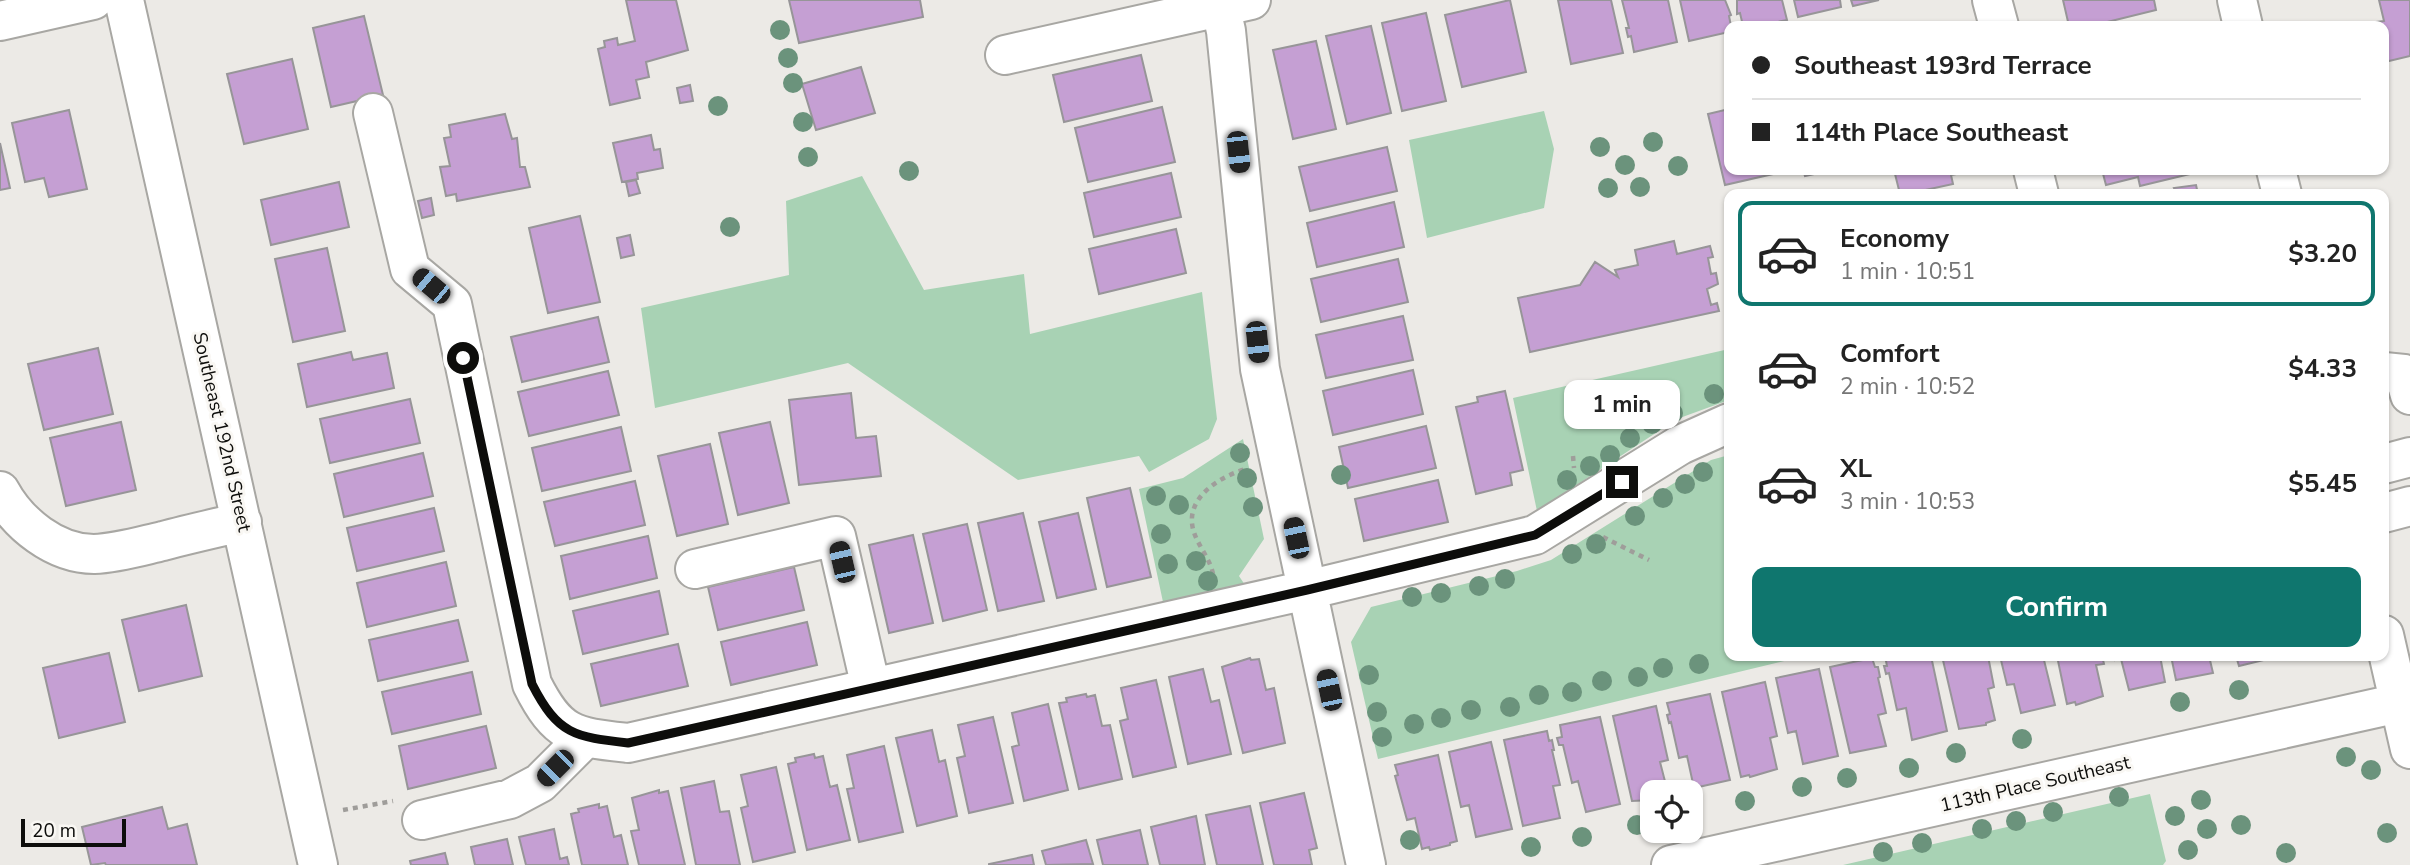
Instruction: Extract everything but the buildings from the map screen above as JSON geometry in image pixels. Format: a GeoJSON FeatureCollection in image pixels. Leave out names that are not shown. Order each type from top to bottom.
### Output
{"type":"FeatureCollection","features":[{"type":"Feature","properties":{"kind":"street"},"geometry":{"type":"LineString","coordinates":[[0,21],[93,0]]}},
{"type":"Feature","properties":{"kind":"street","name":"Southeast 192nd Street"},"geometry":{"type":"LineString","coordinates":[[124,0],[318,865]]}},
{"type":"Feature","properties":{"kind":"street"},"geometry":{"type":"LineString","coordinates":[[1992,0],[1998,21]]}},
{"type":"Feature","properties":{"kind":"street"},"geometry":{"type":"LineString","coordinates":[[2237,0],[2242,21]]}},
{"type":"Feature","properties":{"kind":"street"},"geometry":{"type":"LineString","coordinates":[[1005,55],[1230,2],[1226,31],[1260,369],[1366,865]]}},
{"type":"Feature","properties":{"kind":"street"},"geometry":{"type":"LineString","coordinates":[[373,113],[410,269],[452,304],[532,684],[545,710],[560,725],[585,738],[628,743],[1220,610],[1535,535],[1680,445],[1724,425]]}},
{"type":"Feature","properties":{"kind":"street"},"geometry":{"type":"LineString","coordinates":[[2389,372],[2404,374],[2410,395]]}},
{"type":"Feature","properties":{"kind":"street"},"geometry":{"type":"LineString","coordinates":[[2389,463],[2410,457]]}},
{"type":"Feature","properties":{"kind":"street"},"geometry":{"type":"LineString","coordinates":[[0,491],[9,508],[43,537],[66,549],[91,554],[115,552],[242,522]]}},
{"type":"Feature","properties":{"kind":"street"},"geometry":{"type":"LineString","coordinates":[[2389,512],[2410,506]]}},
{"type":"Feature","properties":{"kind":"street"},"geometry":{"type":"LineString","coordinates":[[695,569],[836,536],[871,688]]}},
{"type":"Feature","properties":{"kind":"street"},"geometry":{"type":"LineString","coordinates":[[2389,658],[2410,749]]}},
{"type":"Feature","properties":{"kind":"street","name":"113th Place Southeast"},"geometry":{"type":"LineString","coordinates":[[1671,865],[2399,703]]}},
{"type":"Feature","properties":{"kind":"street"},"geometry":{"type":"LineString","coordinates":[[425,820],[510,799],[540,783],[585,738]]}},
{"type":"Feature","properties":{"kind":"path"},"geometry":{"type":"LineString","coordinates":[[1220,610],[1212,567],[1193,530],[1197,505],[1209,487],[1232,473],[1279,461]]}},
{"type":"Feature","properties":{"kind":"path"},"geometry":{"type":"LineString","coordinates":[[1564,517],[1649,560]]}},
{"type":"Feature","properties":{"kind":"path"},"geometry":{"type":"LineString","coordinates":[[307,816],[422,795],[425,820]]}},
{"type":"Feature","properties":{"kind":"green space"},"geometry":{"type":"Polygon","coordinates":[[[1544,111],[1554,149],[1544,208],[1427,238],[1409,140],[1544,111]]]}},
{"type":"Feature","properties":{"kind":"green space"},"geometry":{"type":"Polygon","coordinates":[[[862,176],[924,290],[1024,274],[1030,334],[1202,292],[1217,419],[1209,439],[1149,472],[1139,456],[1018,480],[848,363],[655,408],[641,308],[789,275],[786,201],[862,176]]]}},
{"type":"Feature","properties":{"kind":"green space"},"geometry":{"type":"Polygon","coordinates":[[[1724,350],[1724,402],[1677,419],[1537,511],[1513,398],[1724,350]]]}},
{"type":"Feature","properties":{"kind":"green space"},"geometry":{"type":"Polygon","coordinates":[[[1243,439],[1264,539],[1239,576],[1245,585],[1163,602],[1139,489],[1183,478],[1243,439]]]}},
{"type":"Feature","properties":{"kind":"green space"},"geometry":{"type":"Polygon","coordinates":[[[1724,456],[1724,661],[1784,661],[1378,759],[1351,642],[1371,607],[1551,560],[1711,460],[1724,456]]]}},
{"type":"Feature","properties":{"kind":"green space"},"geometry":{"type":"Polygon","coordinates":[[[2150,794],[2166,861],[2163,865],[1843,865],[2150,794]]]}},
{"type":"Feature","properties":{"kind":"route"},"geometry":{"type":"LineString","coordinates":[[463,358],[532,684],[545,710],[560,725],[585,738],[628,743],[1307,590],[1535,535],[1622,482]]}}]}
